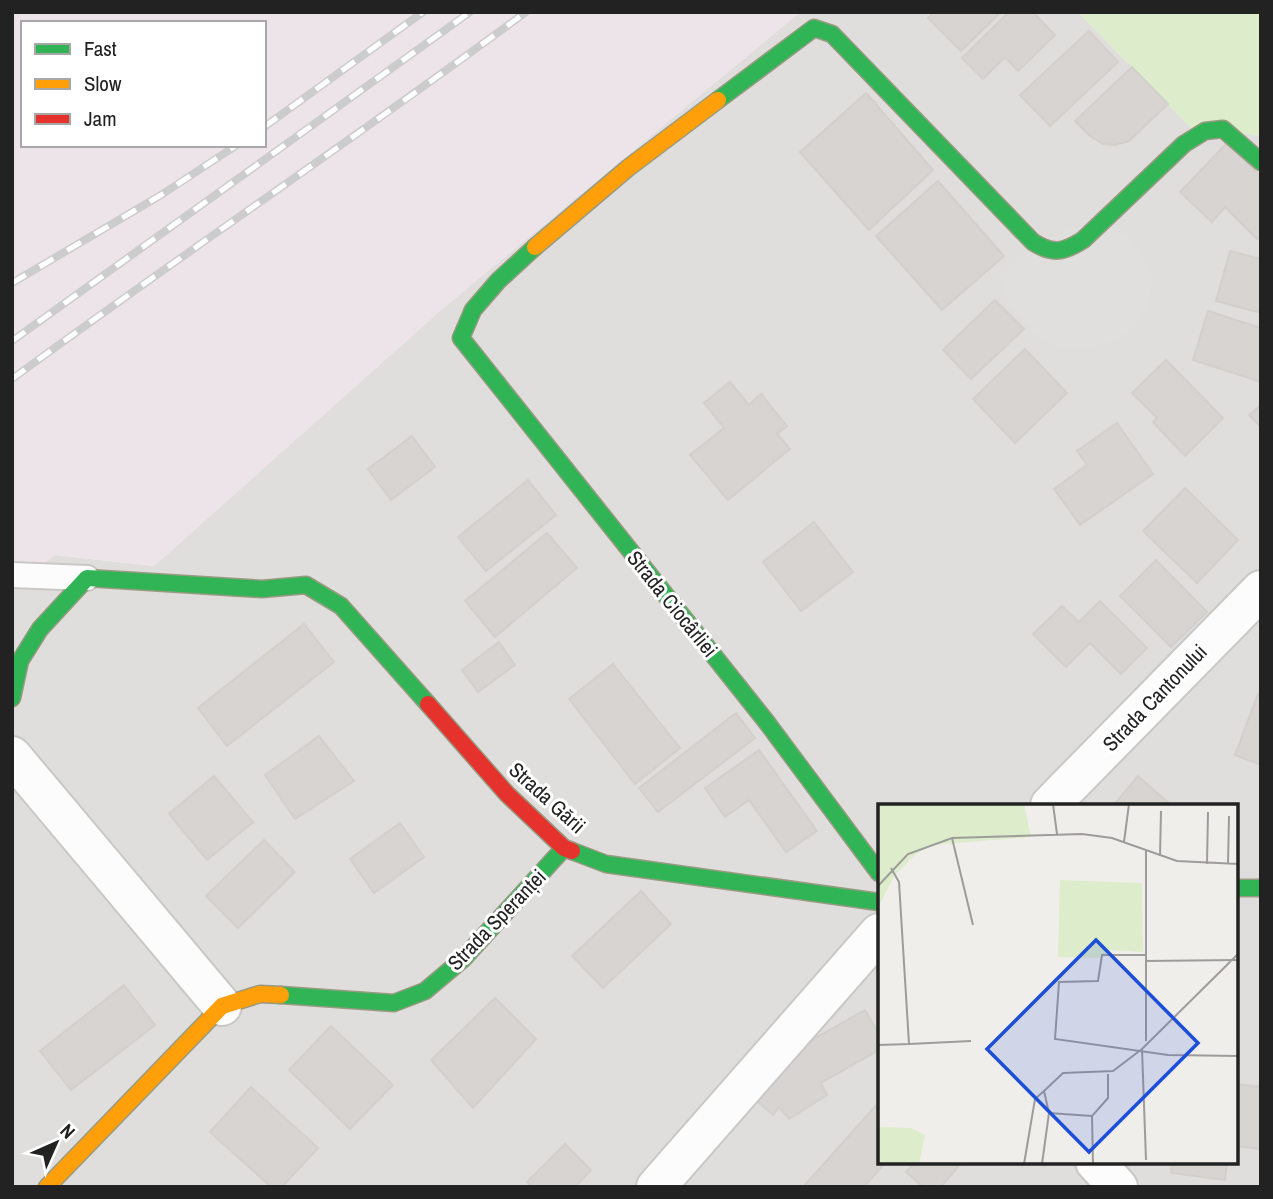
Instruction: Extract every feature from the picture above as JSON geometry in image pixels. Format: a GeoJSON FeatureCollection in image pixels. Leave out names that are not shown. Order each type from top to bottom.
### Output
{"type":"FeatureCollection","features":[{"type":"Feature","properties":{"kind":"street","name":"Strada Ciocârliei"},"geometry":{"type":"LineString","coordinates":[[878,872],[765,720],[461,338],[473,310],[498,281],[550,233],[628,168],[814,28],[832,34],[1033,242],[1047,253],[1065,252],[1083,240],[1184,144],[1205,131],[1223,129],[1261,162]]}},
{"type":"Feature","properties":{"kind":"street","name":"Strada Gării"},"geometry":{"type":"LineString","coordinates":[[87,578],[262,589],[306,585],[341,606],[507,794],[564,848],[606,864],[878,902]]}},
{"type":"Feature","properties":{"kind":"street"},"geometry":{"type":"LineString","coordinates":[[12,698],[20,661],[40,629],[87,578]]}},
{"type":"Feature","properties":{"kind":"street","name":"Strada Cantonului"},"geometry":{"type":"LineString","coordinates":[[1051,804],[1261,590]]}},
{"type":"Feature","properties":{"kind":"street"},"geometry":{"type":"LineString","coordinates":[[12,756],[222,1006]]}},
{"type":"Feature","properties":{"kind":"street","name":"Strada Speranței"},"geometry":{"type":"LineString","coordinates":[[47,1187],[222,1006],[260,994],[394,1003],[425,991],[463,959],[564,848]]}},
{"type":"Feature","properties":{"kind":"street"},"geometry":{"type":"LineString","coordinates":[[1238,888],[1261,888]]}},
{"type":"Feature","properties":{"kind":"street"},"geometry":{"type":"LineString","coordinates":[[656,1187],[878,934]]}},
{"type":"Feature","properties":{"kind":"street"},"geometry":{"type":"LineString","coordinates":[[1097,1164],[1118,1187]]}},
{"type":"Feature","properties":{"kind":"lane"},"geometry":{"type":"LineString","coordinates":[[12,575],[87,578]]}},
{"type":"Feature","properties":{"kind":"shaded area"},"geometry":{"type":"Polygon","coordinates":[[[12,12],[800,12],[441,310],[154,566],[55,555],[12,586],[12,12]]]}},
{"type":"Feature","properties":{"kind":"shaded area"},"geometry":{"type":"Polygon","coordinates":[[[800,12],[1078,12],[1191,128],[1261,136],[1261,1187],[12,1187],[12,586],[55,555],[154,566],[441,310],[800,12]]]}},
{"type":"Feature","properties":{"kind":"shaded area"},"geometry":{"type":"Polygon","coordinates":[[[1107,217],[1130,239],[1146,262],[1152,280],[1149,304],[1137,323],[1118,339],[1087,349],[1056,347],[1032,331],[1008,302],[1000,274],[1033,242],[1107,217]]]}},
{"type":"Feature","properties":{"kind":"green space"},"geometry":{"type":"Polygon","coordinates":[[[1078,12],[1261,12],[1261,136],[1191,128],[1078,12]]]}},
{"type":"Feature","properties":{"kind":"building"},"geometry":{"type":"Polygon","coordinates":[[[934,12],[1001,12],[961,51],[928,18],[934,12]]]}},
{"type":"Feature","properties":{"kind":"building"},"geometry":{"type":"Polygon","coordinates":[[[1009,12],[1033,12],[1055,35],[1018,71],[1005,57],[983,79],[962,58],[1009,12]]]}},
{"type":"Feature","properties":{"kind":"building"},"geometry":{"type":"Polygon","coordinates":[[[1089,31],[1118,62],[1050,126],[1020,95],[1089,31]]]}},
{"type":"Feature","properties":{"kind":"building"},"geometry":{"type":"Polygon","coordinates":[[[1132,67],[1168,104],[1129,141],[1115,145],[1103,144],[1075,121],[1132,67]]]}},
{"type":"Feature","properties":{"kind":"building"},"geometry":{"type":"Polygon","coordinates":[[[866,93],[933,170],[869,230],[800,152],[866,93]]]}},
{"type":"Feature","properties":{"kind":"building"},"geometry":{"type":"Polygon","coordinates":[[[1227,143],[1261,177],[1261,235],[1257,239],[1225,207],[1212,222],[1180,192],[1227,143]]]}},
{"type":"Feature","properties":{"kind":"building"},"geometry":{"type":"Polygon","coordinates":[[[938,181],[1004,256],[942,310],[876,236],[938,181]]]}},
{"type":"Feature","properties":{"kind":"building"},"geometry":{"type":"Polygon","coordinates":[[[1230,251],[1261,259],[1261,313],[1216,301],[1230,251]]]}},
{"type":"Feature","properties":{"kind":"building"},"geometry":{"type":"Polygon","coordinates":[[[995,300],[1024,329],[971,379],[943,350],[995,300]]]}},
{"type":"Feature","properties":{"kind":"building"},"geometry":{"type":"Polygon","coordinates":[[[1208,311],[1261,328],[1261,382],[1193,360],[1208,311]]]}},
{"type":"Feature","properties":{"kind":"building"},"geometry":{"type":"Polygon","coordinates":[[[1025,349],[1067,393],[1015,443],[973,399],[1025,349]]]}},
{"type":"Feature","properties":{"kind":"building"},"geometry":{"type":"Polygon","coordinates":[[[1166,360],[1223,418],[1185,456],[1153,422],[1157,418],[1132,393],[1166,360]]]}},
{"type":"Feature","properties":{"kind":"building"},"geometry":{"type":"Polygon","coordinates":[[[730,382],[749,405],[761,394],[787,426],[777,434],[790,449],[728,500],[690,455],[724,428],[704,403],[730,382]]]}},
{"type":"Feature","properties":{"kind":"building"},"geometry":{"type":"Polygon","coordinates":[[[1261,405],[1261,427],[1249,415],[1261,405]]]}},
{"type":"Feature","properties":{"kind":"building"},"geometry":{"type":"Polygon","coordinates":[[[1117,423],[1153,474],[1080,525],[1054,489],[1087,465],[1077,451],[1117,423]]]}},
{"type":"Feature","properties":{"kind":"building"},"geometry":{"type":"Polygon","coordinates":[[[412,436],[435,467],[391,500],[368,469],[412,436]]]}},
{"type":"Feature","properties":{"kind":"building"},"geometry":{"type":"Polygon","coordinates":[[[528,480],[556,515],[486,571],[458,537],[528,480]]]}},
{"type":"Feature","properties":{"kind":"building"},"geometry":{"type":"Polygon","coordinates":[[[1185,488],[1238,540],[1197,583],[1143,531],[1185,488]]]}},
{"type":"Feature","properties":{"kind":"building"},"geometry":{"type":"Polygon","coordinates":[[[814,522],[853,572],[801,611],[763,562],[814,522]]]}},
{"type":"Feature","properties":{"kind":"building"},"geometry":{"type":"Polygon","coordinates":[[[547,533],[577,568],[495,637],[465,601],[547,533]]]}},
{"type":"Feature","properties":{"kind":"building"},"geometry":{"type":"Polygon","coordinates":[[[1156,560],[1207,612],[1171,647],[1120,596],[1156,560]]]}},
{"type":"Feature","properties":{"kind":"building"},"geometry":{"type":"Polygon","coordinates":[[[1100,601],[1147,648],[1121,674],[1090,643],[1066,667],[1033,634],[1062,606],[1079,622],[1100,601]]]}},
{"type":"Feature","properties":{"kind":"building"},"geometry":{"type":"Polygon","coordinates":[[[304,624],[334,662],[227,746],[198,708],[304,624]]]}},
{"type":"Feature","properties":{"kind":"building"},"geometry":{"type":"Polygon","coordinates":[[[499,642],[515,665],[478,692],[462,670],[499,642]]]}},
{"type":"Feature","properties":{"kind":"building"},"geometry":{"type":"Polygon","coordinates":[[[613,664],[680,748],[635,784],[569,699],[613,664]]]}},
{"type":"Feature","properties":{"kind":"building"},"geometry":{"type":"Polygon","coordinates":[[[1258,694],[1261,695],[1261,765],[1235,755],[1258,694]]]}},
{"type":"Feature","properties":{"kind":"building"},"geometry":{"type":"Polygon","coordinates":[[[736,713],[755,738],[658,812],[639,788],[736,713]]]}},
{"type":"Feature","properties":{"kind":"building"},"geometry":{"type":"Polygon","coordinates":[[[319,736],[354,781],[295,819],[265,775],[319,736]]]}},
{"type":"Feature","properties":{"kind":"building"},"geometry":{"type":"Polygon","coordinates":[[[759,750],[817,831],[786,852],[749,800],[725,817],[705,788],[759,750]]]}},
{"type":"Feature","properties":{"kind":"building"},"geometry":{"type":"Polygon","coordinates":[[[214,776],[253,822],[207,860],[169,814],[214,776]]]}},
{"type":"Feature","properties":{"kind":"building"},"geometry":{"type":"Polygon","coordinates":[[[1138,776],[1170,804],[1115,804],[1138,776]]]}},
{"type":"Feature","properties":{"kind":"building"},"geometry":{"type":"Polygon","coordinates":[[[400,823],[424,857],[374,893],[350,859],[400,823]]]}},
{"type":"Feature","properties":{"kind":"building"},"geometry":{"type":"Polygon","coordinates":[[[264,840],[295,872],[238,928],[206,896],[264,840]]]}},
{"type":"Feature","properties":{"kind":"building"},"geometry":{"type":"Polygon","coordinates":[[[641,891],[671,924],[603,988],[572,956],[641,891]]]}},
{"type":"Feature","properties":{"kind":"building"},"geometry":{"type":"Polygon","coordinates":[[[124,985],[155,1025],[71,1090],[40,1051],[124,985]]]}},
{"type":"Feature","properties":{"kind":"building"},"geometry":{"type":"Polygon","coordinates":[[[495,998],[536,1039],[473,1108],[431,1060],[495,998]]]}},
{"type":"Feature","properties":{"kind":"building"},"geometry":{"type":"Polygon","coordinates":[[[865,1010],[878,1032],[878,1051],[821,1083],[827,1095],[789,1119],[779,1107],[773,1115],[748,1093],[780,1058],[865,1010]]]}},
{"type":"Feature","properties":{"kind":"building"},"geometry":{"type":"Polygon","coordinates":[[[331,1026],[393,1085],[350,1129],[289,1070],[331,1026]]]}},
{"type":"Feature","properties":{"kind":"building"},"geometry":{"type":"Polygon","coordinates":[[[1238,1084],[1261,1087],[1261,1149],[1238,1146],[1238,1084]]]}},
{"type":"Feature","properties":{"kind":"building"},"geometry":{"type":"Polygon","coordinates":[[[251,1087],[318,1148],[282,1187],[271,1187],[210,1132],[251,1087]]]}},
{"type":"Feature","properties":{"kind":"building"},"geometry":{"type":"Polygon","coordinates":[[[878,1103],[878,1164],[884,1164],[864,1187],[803,1187],[878,1103]]]}},
{"type":"Feature","properties":{"kind":"building"},"geometry":{"type":"Polygon","coordinates":[[[565,1144],[591,1170],[575,1187],[532,1187],[527,1182],[565,1144]]]}},
{"type":"Feature","properties":{"kind":"building"},"geometry":{"type":"Polygon","coordinates":[[[913,1164],[960,1164],[941,1187],[923,1187],[906,1172],[913,1164]]]}},
{"type":"Feature","properties":{"kind":"building"},"geometry":{"type":"Polygon","coordinates":[[[1172,1164],[1227,1164],[1225,1180],[1171,1173],[1172,1164]]]}},
{"type":"Feature","properties":{"kind":"railway"},"geometry":{"type":"LineString","coordinates":[[266,126],[423,12]]}},
{"type":"Feature","properties":{"kind":"railway"},"geometry":{"type":"LineString","coordinates":[[12,341],[470,12]]}},
{"type":"Feature","properties":{"kind":"railway"},"geometry":{"type":"LineString","coordinates":[[12,379],[526,12]]}},
{"type":"Feature","properties":{"kind":"railway"},"geometry":{"type":"LineString","coordinates":[[12,283],[161,195],[234,147]]}},
{"type":"Feature","properties":{"kind":"traffic: fast"},"geometry":{"type":"LineString","coordinates":[[718,100],[814,28],[832,34],[1033,242],[1053,250],[1064,249],[1083,240],[1184,144],[1205,131],[1223,129],[1261,162]]}},
{"type":"Feature","properties":{"kind":"traffic: fast"},"geometry":{"type":"LineString","coordinates":[[535,247],[498,281],[473,310],[461,338],[765,720],[878,872]]}},
{"type":"Feature","properties":{"kind":"traffic: fast"},"geometry":{"type":"LineString","coordinates":[[12,698],[20,661],[40,629],[87,578],[262,589],[306,585],[341,606],[428,704]]}},
{"type":"Feature","properties":{"kind":"traffic: fast"},"geometry":{"type":"LineString","coordinates":[[281,995],[394,1003],[425,991],[463,959],[564,848]]}},
{"type":"Feature","properties":{"kind":"traffic: fast"},"geometry":{"type":"LineString","coordinates":[[572,851],[606,864],[878,902]]}},
{"type":"Feature","properties":{"kind":"traffic: fast"},"geometry":{"type":"LineString","coordinates":[[1238,888],[1261,888]]}},
{"type":"Feature","properties":{"kind":"traffic: slow"},"geometry":{"type":"LineString","coordinates":[[535,247],[628,168],[718,100]]}},
{"type":"Feature","properties":{"kind":"traffic: slow"},"geometry":{"type":"LineString","coordinates":[[47,1187],[222,1006],[260,994],[281,995]]}},
{"type":"Feature","properties":{"kind":"traffic: jam"},"geometry":{"type":"LineString","coordinates":[[428,704],[507,794],[564,848],[572,851]]}}]}
